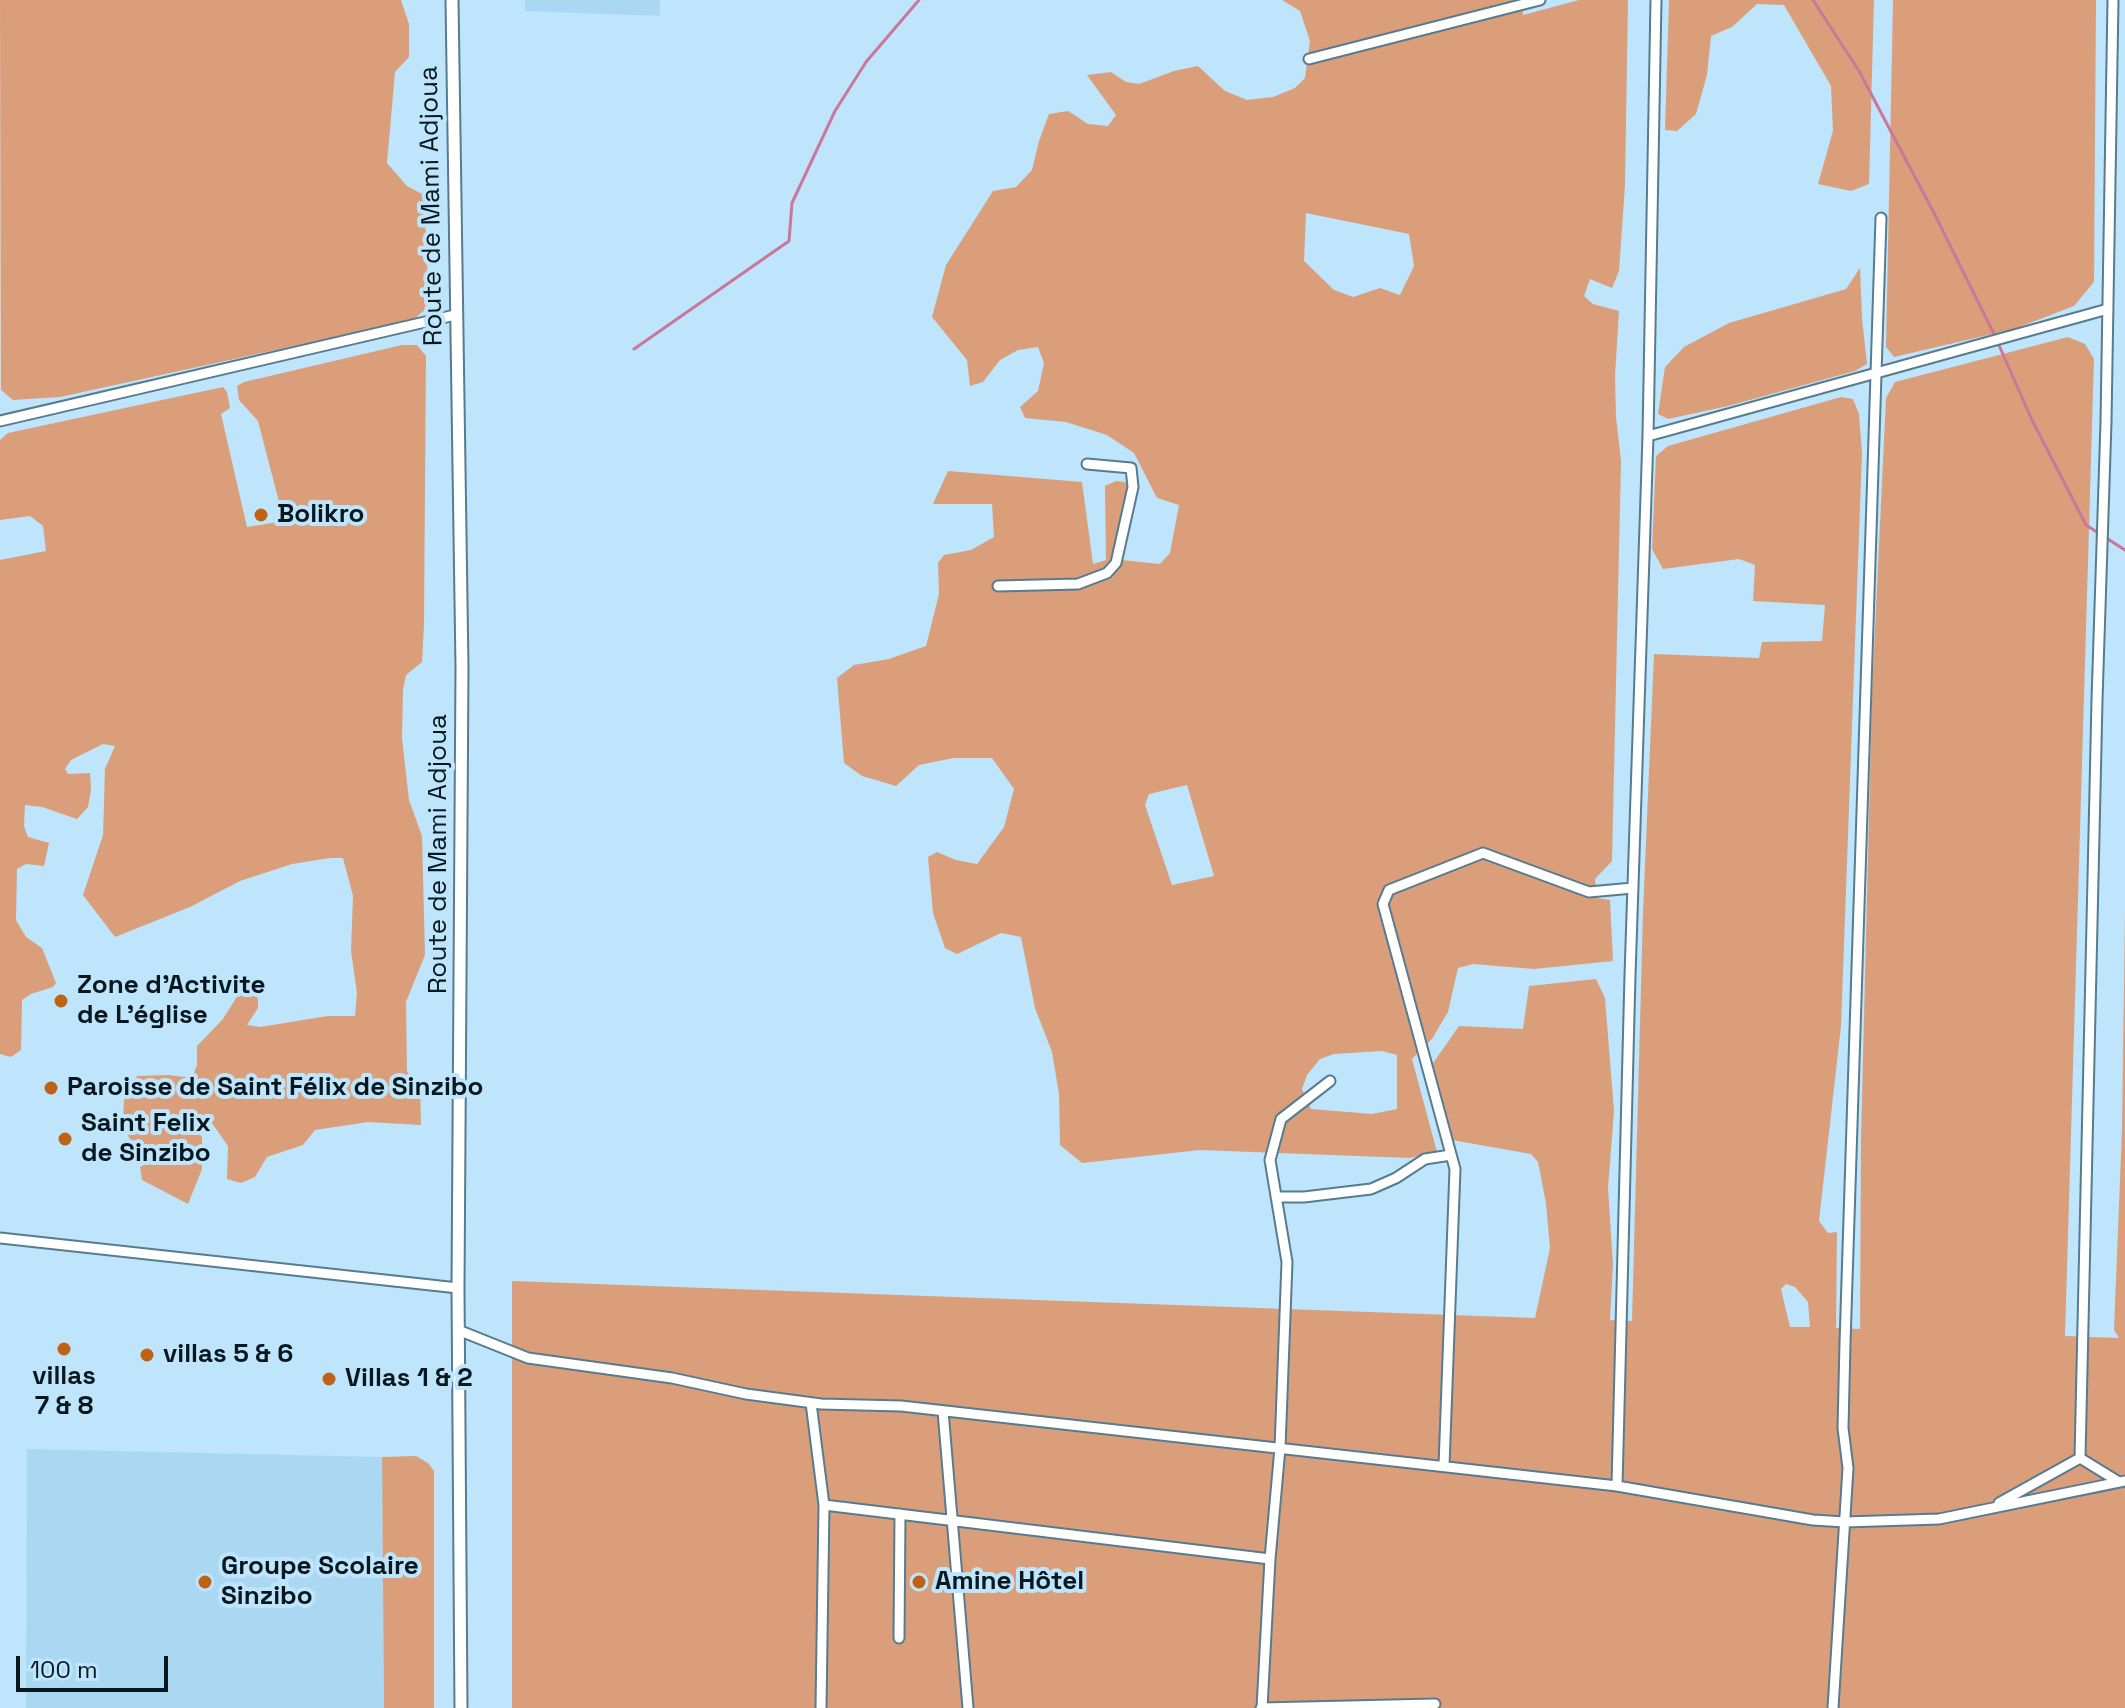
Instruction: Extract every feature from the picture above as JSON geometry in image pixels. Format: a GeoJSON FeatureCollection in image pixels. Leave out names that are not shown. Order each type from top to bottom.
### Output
{"type":"FeatureCollection","features":[{"type":"Feature","properties":{"kind":"street","name":"Route de Mami Adjoua"},"geometry":{"type":"LineString","coordinates":[[452,0],[462,667],[458,1288],[461,1708]]}},
{"type":"Feature","properties":{"kind":"street"},"geometry":{"type":"LineString","coordinates":[[1309,59],[1540,0]]}},
{"type":"Feature","properties":{"kind":"street"},"geometry":{"type":"LineString","coordinates":[[1617,1486],[1648,436],[1656,0]]}},
{"type":"Feature","properties":{"kind":"street"},"geometry":{"type":"LineString","coordinates":[[2080,1458],[2113,0]]}},
{"type":"Feature","properties":{"kind":"street"},"geometry":{"type":"LineString","coordinates":[[1833,1708],[1848,1468],[1843,1428],[1845,1327],[1881,218]]}},
{"type":"Feature","properties":{"kind":"street"},"geometry":{"type":"LineString","coordinates":[[1648,436],[2108,309]]}},
{"type":"Feature","properties":{"kind":"street"},"geometry":{"type":"LineString","coordinates":[[0,421],[455,315]]}},
{"type":"Feature","properties":{"kind":"street"},"geometry":{"type":"LineString","coordinates":[[998,586],[1078,584],[1107,573],[1116,563],[1133,487],[1131,468],[1087,464]]}},
{"type":"Feature","properties":{"kind":"street"},"geometry":{"type":"LineString","coordinates":[[1444,1466],[1455,1169],[1383,904],[1389,890],[1483,853],[1589,892],[1633,888]]}},
{"type":"Feature","properties":{"kind":"street"},"geometry":{"type":"LineString","coordinates":[[1330,1081],[1281,1119],[1270,1160],[1287,1262],[1280,1448],[1261,1708],[1435,1704]]}},
{"type":"Feature","properties":{"kind":"street"},"geometry":{"type":"LineString","coordinates":[[1276,1197],[1371,1189],[1396,1178],[1425,1159],[1451,1155]]}},
{"type":"Feature","properties":{"kind":"street"},"geometry":{"type":"LineString","coordinates":[[0,1238],[458,1288]]}},
{"type":"Feature","properties":{"kind":"street"},"geometry":{"type":"LineString","coordinates":[[458,1330],[528,1358],[672,1378],[746,1394],[811,1403],[901,1406],[1617,1486],[1813,1520],[1939,1519],[2122,1482]]}},
{"type":"Feature","properties":{"kind":"street"},"geometry":{"type":"LineString","coordinates":[[811,1403],[824,1505],[821,1708]]}},
{"type":"Feature","properties":{"kind":"street"},"geometry":{"type":"LineString","coordinates":[[943,1411],[968,1708]]}},
{"type":"Feature","properties":{"kind":"street"},"geometry":{"type":"LineString","coordinates":[[2080,1458],[2122,1482]]}},
{"type":"Feature","properties":{"kind":"street"},"geometry":{"type":"LineString","coordinates":[[1991,1508],[2080,1458]]}},
{"type":"Feature","properties":{"kind":"street"},"geometry":{"type":"LineString","coordinates":[[824,1505],[1270,1559]]}},
{"type":"Feature","properties":{"kind":"street"},"geometry":{"type":"LineString","coordinates":[[899,1638],[900,1514]]}},
{"type":"Feature","properties":{"kind":"shaded area"},"geometry":{"type":"Polygon","coordinates":[[[0,0],[401,0],[409,24],[409,57],[395,72],[387,163],[407,186],[424,195],[429,306],[413,320],[60,397],[13,400],[1,390],[0,0]]]}},
{"type":"Feature","properties":{"kind":"shaded area"},"geometry":{"type":"Polygon","coordinates":[[[525,0],[660,0],[660,16],[525,11],[525,0]]]}},
{"type":"Feature","properties":{"kind":"shaded area"},"geometry":{"type":"Polygon","coordinates":[[[1282,0],[1522,0],[1523,15],[1579,0],[1628,0],[1625,185],[1619,271],[1612,288],[1590,279],[1584,296],[1593,304],[1619,311],[1615,376],[1621,461],[1612,861],[1595,879],[1597,898],[1610,900],[1613,961],[1534,969],[1473,964],[1458,968],[1448,1012],[1432,1039],[1412,1059],[1437,1152],[1410,1158],[1200,1150],[1082,1163],[1060,1145],[1059,1094],[1052,1052],[1035,1008],[1021,937],[1001,933],[957,954],[945,948],[933,913],[928,857],[937,852],[977,864],[1004,827],[1014,789],[992,758],[953,758],[919,765],[896,786],[862,776],[844,763],[837,678],[854,665],[889,659],[926,646],[939,594],[938,563],[944,555],[971,550],[994,537],[992,504],[933,504],[948,471],[1082,482],[1093,564],[1106,560],[1105,486],[1116,481],[1125,482],[1128,489],[1122,560],[1160,564],[1170,553],[1179,505],[1157,498],[1134,453],[1107,435],[1066,422],[1025,418],[1020,407],[1038,391],[1044,363],[1038,347],[1018,350],[1000,360],[983,382],[970,386],[967,360],[932,317],[946,265],[993,191],[1016,187],[1032,170],[1049,114],[1068,111],[1088,124],[1108,126],[1116,115],[1087,75],[1111,72],[1126,82],[1139,84],[1198,66],[1225,91],[1247,100],[1273,97],[1295,88],[1305,78],[1310,41],[1300,11],[1282,0]],[[1306,213],[1304,261],[1334,290],[1353,297],[1380,288],[1400,295],[1414,266],[1409,234],[1306,213]],[[1187,785],[1149,794],[1145,805],[1172,885],[1214,876],[1187,785]],[[1382,1051],[1334,1054],[1320,1059],[1307,1075],[1302,1089],[1311,1109],[1372,1114],[1397,1109],[1397,1055],[1382,1051]]]}},
{"type":"Feature","properties":{"kind":"shaded area"},"geometry":{"type":"Polygon","coordinates":[[[1669,0],[1874,0],[1869,184],[1851,191],[1818,184],[1833,131],[1831,86],[1784,5],[1757,4],[1732,27],[1711,36],[1707,75],[1696,114],[1677,131],[1665,130],[1669,0]]]}},
{"type":"Feature","properties":{"kind":"shaded area"},"geometry":{"type":"Polygon","coordinates":[[[1893,0],[2096,0],[2094,282],[2074,306],[2014,329],[1894,357],[1886,347],[1893,0]]]}},
{"type":"Feature","properties":{"kind":"shaded area"},"geometry":{"type":"Polygon","coordinates":[[[1860,268],[1867,364],[1855,371],[1728,406],[1668,419],[1658,414],[1665,367],[1684,347],[1729,323],[1846,289],[1860,268]]]}},
{"type":"Feature","properties":{"kind":"shaded area"},"geometry":{"type":"Polygon","coordinates":[[[2068,337],[2085,344],[2094,359],[2065,1336],[2119,1338],[2114,1330],[2122,1130],[2125,910],[2125,1708],[512,1708],[512,1281],[1535,1318],[1550,1248],[1538,1162],[1531,1154],[1452,1140],[1431,1066],[1459,1026],[1523,1029],[1529,986],[1596,979],[1605,998],[1614,1111],[1608,1188],[1613,1264],[1610,1320],[1632,1321],[1643,912],[1654,654],[1759,658],[1762,642],[1822,641],[1825,605],[1753,601],[1755,565],[1739,559],[1663,569],[1652,549],[1656,456],[1668,446],[1841,397],[1853,399],[1859,414],[1862,453],[1841,1026],[1819,1221],[1828,1233],[1837,1232],[1836,1328],[1860,1329],[1861,1139],[1872,693],[1886,398],[1895,382],[2068,337]],[[1786,1284],[1781,1289],[1790,1327],[1810,1327],[1808,1302],[1795,1287],[1786,1284]]]}},
{"type":"Feature","properties":{"kind":"shaded area"},"geometry":{"type":"Polygon","coordinates":[[[402,345],[417,345],[426,356],[422,662],[406,675],[402,738],[409,800],[422,836],[425,955],[406,1002],[407,1071],[420,1088],[421,1125],[368,1122],[315,1130],[303,1145],[267,1157],[255,1177],[241,1183],[227,1179],[228,1146],[207,1116],[192,1115],[188,1121],[202,1137],[202,1169],[188,1204],[142,1180],[140,1167],[151,1161],[155,1150],[150,1145],[132,1143],[123,1126],[124,1098],[137,1076],[192,1078],[197,1065],[197,1046],[223,1019],[241,990],[253,990],[258,999],[258,1008],[247,1025],[260,1027],[328,1016],[355,1016],[357,993],[351,951],[353,896],[343,858],[292,864],[240,881],[190,907],[115,937],[83,895],[103,835],[105,769],[115,746],[103,744],[71,760],[65,769],[68,774],[90,773],[88,807],[77,819],[42,807],[25,805],[24,826],[28,837],[49,843],[44,866],[26,864],[17,869],[16,920],[26,937],[42,948],[56,983],[22,1000],[21,1050],[11,1057],[0,1054],[0,560],[46,551],[43,526],[30,516],[0,520],[0,440],[8,433],[223,387],[230,408],[221,414],[247,527],[284,521],[258,421],[239,400],[237,386],[402,345]]]}},
{"type":"Feature","properties":{"kind":"shaded area","name":"Groupe Scolaire Sinzibo"},"geometry":{"type":"Polygon","coordinates":[[[27,1449],[382,1457],[384,1708],[26,1708],[27,1449]]]}},
{"type":"Feature","properties":{"kind":"shaded area"},"geometry":{"type":"Polygon","coordinates":[[[416,1456],[434,1471],[434,1708],[384,1708],[382,1457],[416,1456]]]}},
{"type":"Feature","properties":{"kind":"waterway"},"geometry":{"type":"LineString","coordinates":[[634,349],[789,241],[792,203],[835,111],[866,62],[919,0]]}},
{"type":"Feature","properties":{"kind":"waterway"},"geometry":{"type":"LineString","coordinates":[[1813,0],[1859,71],[1995,336]]}},
{"type":"Feature","properties":{"kind":"waterway"},"geometry":{"type":"LineString","coordinates":[[1998,343],[2032,420],[2086,525],[2125,550]]}},
{"type":"Feature","properties":{"kind":"place","name":"Bolikro"},"geometry":{"type":"Point","coordinates":[261,515]}},
{"type":"Feature","properties":{"kind":"place","name":"Zone d'Activite de L'église"},"geometry":{"type":"Point","coordinates":[61,1001]}},
{"type":"Feature","properties":{"kind":"place","name":"Paroisse de Saint Félix de Sinzibo"},"geometry":{"type":"Point","coordinates":[51,1088]}},
{"type":"Feature","properties":{"kind":"place","name":"Saint Felix de Sinzibo"},"geometry":{"type":"Point","coordinates":[65,1139]}},
{"type":"Feature","properties":{"kind":"place","name":"villas 7 & 8"},"geometry":{"type":"Point","coordinates":[64,1349]}},
{"type":"Feature","properties":{"kind":"place","name":"villas 5 & 6"},"geometry":{"type":"Point","coordinates":[147,1355]}},
{"type":"Feature","properties":{"kind":"place","name":"Villas 1 & 2"},"geometry":{"type":"Point","coordinates":[329,1379]}},
{"type":"Feature","properties":{"kind":"place","name":"Groupe Scolaire Sinzibo"},"geometry":{"type":"Point","coordinates":[205,1582]}},
{"type":"Feature","properties":{"kind":"place","name":"Amine Hôtel"},"geometry":{"type":"Point","coordinates":[919,1582]}}]}
